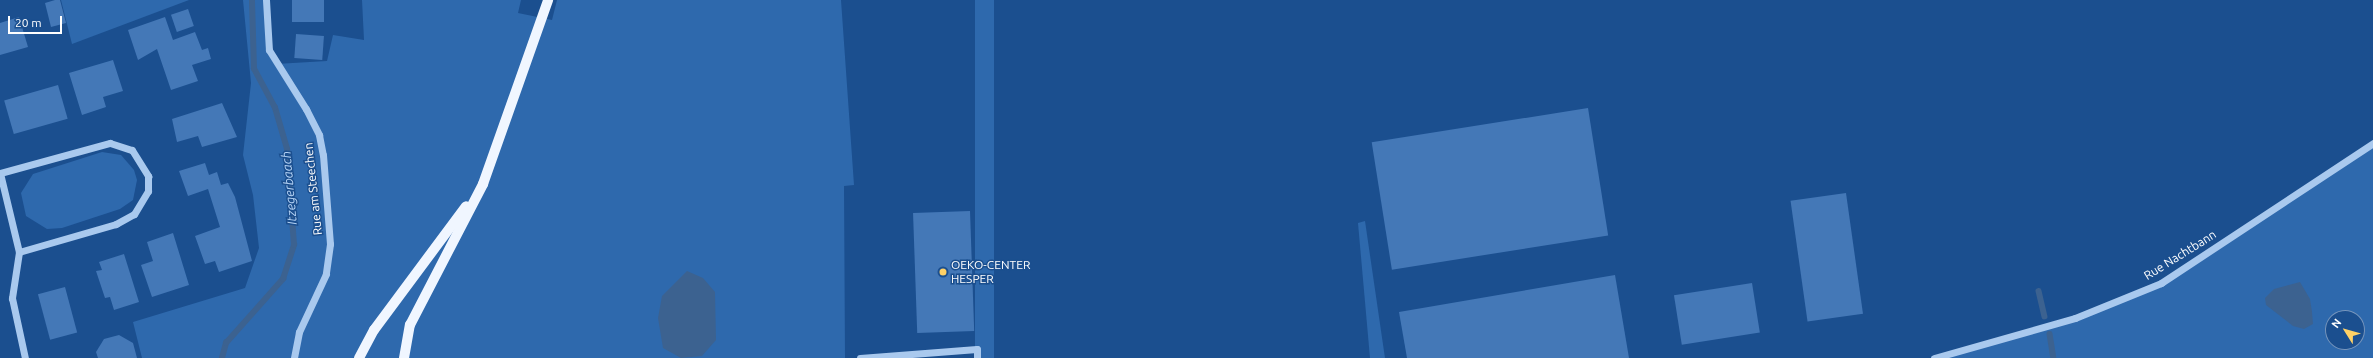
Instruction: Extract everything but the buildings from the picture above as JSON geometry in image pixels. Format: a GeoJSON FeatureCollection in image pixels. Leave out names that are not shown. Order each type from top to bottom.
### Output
{"type":"FeatureCollection","features":[{"type":"Feature","properties":{"kind":"main road"},"geometry":{"type":"LineString","coordinates":[[404,358],[410,325],[483,184],[548,0]]}},
{"type":"Feature","properties":{"kind":"main road"},"geometry":{"type":"LineString","coordinates":[[359,358],[374,330],[483,184]]}},
{"type":"Feature","properties":{"kind":"street","name":"Rue am Steechen"},"geometry":{"type":"LineString","coordinates":[[266,0],[269,50],[306,109],[319,135],[323,155],[330,244],[326,274],[299,332],[294,358]]}},
{"type":"Feature","properties":{"kind":"street"},"geometry":{"type":"LineString","coordinates":[[20,252],[116,224],[134,214],[148,191],[148,176],[132,150],[110,143],[0,173],[20,252],[12,298],[25,358]]}},
{"type":"Feature","properties":{"kind":"street","name":"Rue Nachtbann"},"geometry":{"type":"LineString","coordinates":[[1934,358],[2075,318],[2161,283],[2373,143]]}},
{"type":"Feature","properties":{"kind":"street"},"geometry":{"type":"LineString","coordinates":[[860,358],[977,349],[977,358]]}},
{"type":"Feature","properties":{"kind":"shaded area"},"geometry":{"type":"Polygon","coordinates":[[[61,0],[189,0],[72,44],[61,0]]]}},
{"type":"Feature","properties":{"kind":"shaded area"},"geometry":{"type":"Polygon","coordinates":[[[243,0],[266,0],[269,50],[276,64],[327,61],[333,35],[364,40],[362,0],[521,0],[518,13],[552,20],[557,0],[841,0],[854,185],[844,186],[845,358],[142,358],[133,322],[245,288],[259,248],[253,195],[243,155],[251,83],[243,0]]]}},
{"type":"Feature","properties":{"kind":"shaded area"},"geometry":{"type":"Polygon","coordinates":[[[975,0],[994,0],[994,358],[975,358],[975,0]]]}},
{"type":"Feature","properties":{"kind":"shaded area"},"geometry":{"type":"Polygon","coordinates":[[[2373,143],[2373,358],[1934,358],[2075,318],[2161,283],[2373,143]]]}},
{"type":"Feature","properties":{"kind":"shaded area"},"geometry":{"type":"Polygon","coordinates":[[[102,152],[121,155],[134,170],[137,180],[133,200],[120,209],[62,228],[47,229],[26,216],[21,193],[33,174],[102,152]]]}},
{"type":"Feature","properties":{"kind":"shaded area"},"geometry":{"type":"Polygon","coordinates":[[[1365,221],[1385,358],[1370,358],[1358,223],[1365,221]]]}},
{"type":"Feature","properties":{"kind":"shaded area"},"geometry":{"type":"Polygon","coordinates":[[[687,271],[703,278],[715,292],[716,340],[702,356],[681,358],[663,348],[658,318],[662,296],[687,271]]]}},
{"type":"Feature","properties":{"kind":"shaded area"},"geometry":{"type":"Polygon","coordinates":[[[2300,282],[2310,299],[2312,312],[2313,324],[2304,329],[2293,326],[2266,305],[2265,298],[2274,289],[2300,282]]]}},
{"type":"Feature","properties":{"kind":"waterway","name":"Itzegerbaach"},"geometry":{"type":"LineString","coordinates":[[222,358],[226,343],[283,279],[294,245],[287,149],[275,108],[254,69],[252,0]]}},
{"type":"Feature","properties":{"kind":"waterway"},"geometry":{"type":"LineString","coordinates":[[2039,291],[2045,316]]}},
{"type":"Feature","properties":{"kind":"waterway"},"geometry":{"type":"LineString","coordinates":[[2050,334],[2054,358]]}},
{"type":"Feature","properties":{"kind":"place","name":"OEKO-CENTER HESPER"},"geometry":{"type":"Point","coordinates":[943,272]}}]}
